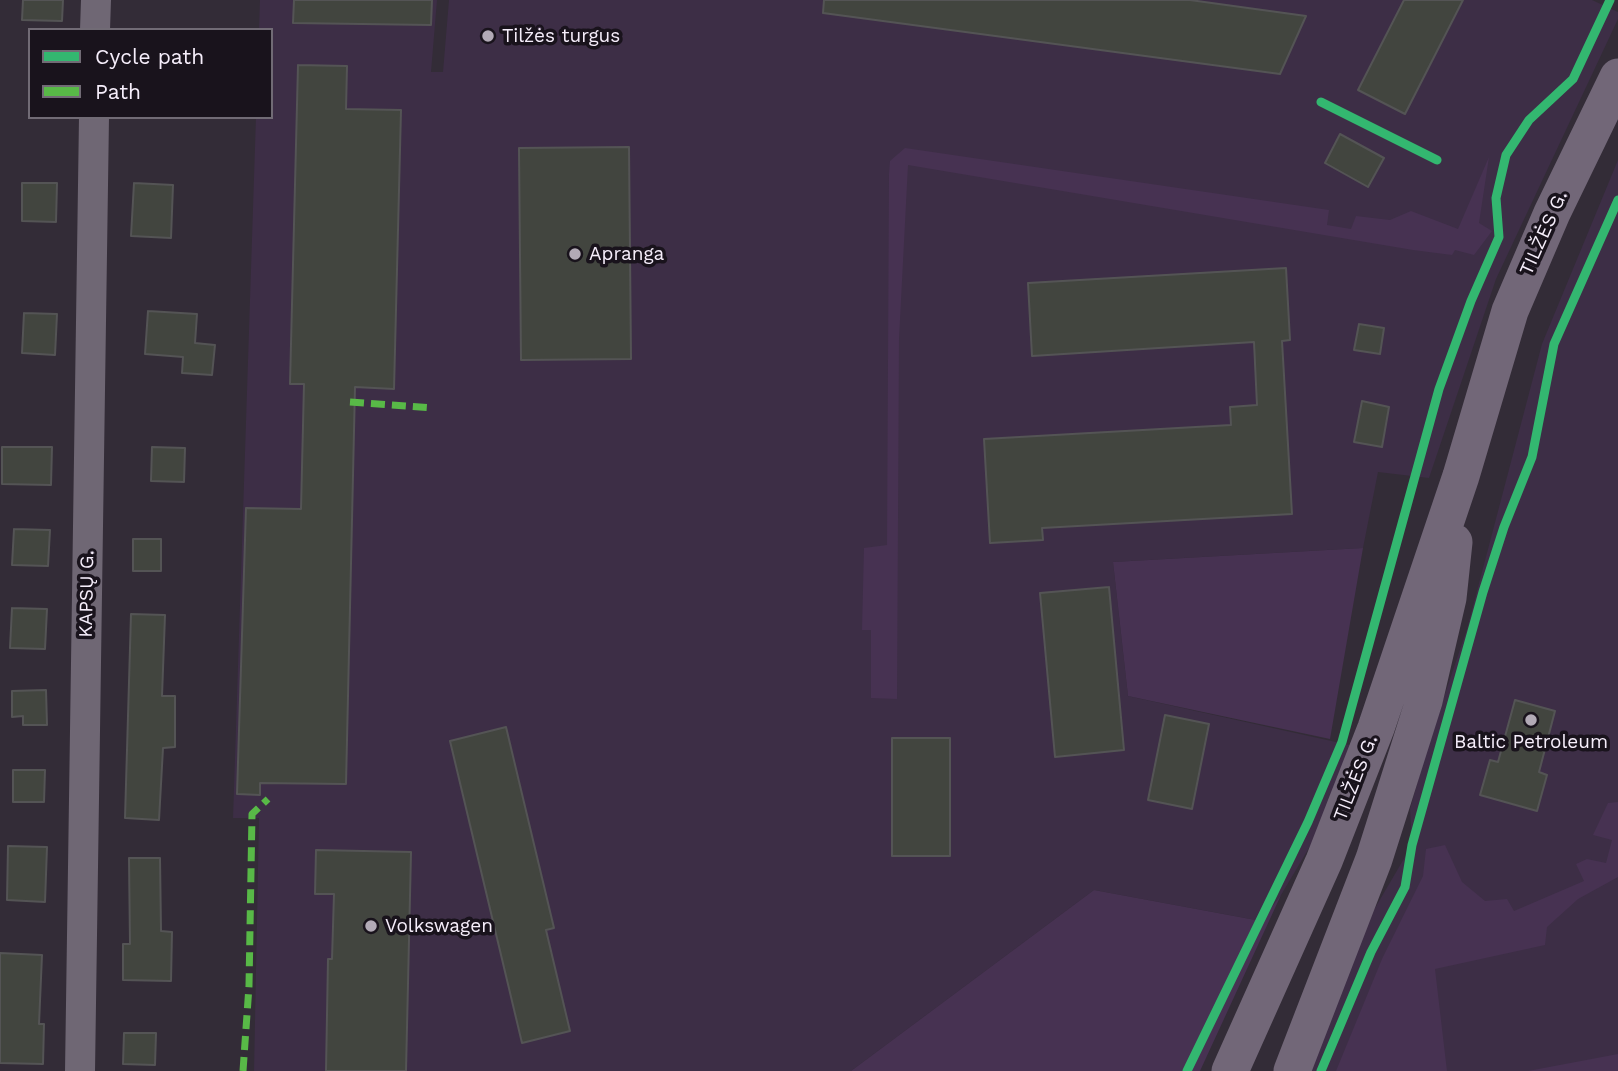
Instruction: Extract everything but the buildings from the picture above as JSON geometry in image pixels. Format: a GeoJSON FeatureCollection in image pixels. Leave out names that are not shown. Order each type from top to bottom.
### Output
{"type":"FeatureCollection","features":[{"type":"Feature","properties":{"kind":"main road","name":"TILŽĖS G."},"geometry":{"type":"LineString","coordinates":[[1230,1071],[1329,849],[1376,728],[1461,476],[1510,311],[1552,213],[1618,77]]}},
{"type":"Feature","properties":{"kind":"main road","name":"TILŽĖS G."},"geometry":{"type":"LineString","coordinates":[[1298,1065],[1374,859],[1424,701],[1448,598],[1461,476]]}},
{"type":"Feature","properties":{"kind":"street"},"geometry":{"type":"LineString","coordinates":[[95,28],[96,0]]}},
{"type":"Feature","properties":{"kind":"street","name":"KAPSŲ G."},"geometry":{"type":"LineString","coordinates":[[80,1071],[94,119]]}},
{"type":"Feature","properties":{"kind":"shaded area"},"geometry":{"type":"Polygon","coordinates":[[[260,0],[437,0],[431,72],[443,72],[449,0],[1592,0],[1618,12],[1618,19],[1496,279],[1429,478],[1378,472],[1363,548],[1113,562],[1128,696],[1354,746],[1331,811],[1281,895],[1261,921],[1094,890],[851,1071],[254,1071],[259,818],[233,818],[256,119],[273,119],[273,28],[259,28],[260,0]]]}},
{"type":"Feature","properties":{"kind":"shaded area"},"geometry":{"type":"Polygon","coordinates":[[[905,148],[1329,210],[1327,225],[1351,229],[1356,216],[1390,220],[1411,211],[1458,229],[1489,157],[1479,223],[1492,231],[1474,255],[1455,250],[1452,255],[908,165],[899,339],[897,699],[871,698],[871,630],[862,630],[864,548],[887,545],[889,174],[890,161],[905,148]]]}},
{"type":"Feature","properties":{"kind":"shaded area"},"geometry":{"type":"Polygon","coordinates":[[[1618,160],[1618,1071],[1308,1071],[1358,937],[1412,845],[1410,809],[1429,741],[1467,629],[1542,344],[1618,160]]]}},
{"type":"Feature","properties":{"kind":"shaded area"},"geometry":{"type":"Polygon","coordinates":[[[1363,548],[1330,739],[1128,696],[1113,562],[1363,548]]]}},
{"type":"Feature","properties":{"kind":"shaded area"},"geometry":{"type":"Polygon","coordinates":[[[1618,802],[1618,877],[1578,899],[1547,927],[1545,945],[1435,969],[1447,1071],[1336,1071],[1382,959],[1423,876],[1426,849],[1445,845],[1462,882],[1485,901],[1507,899],[1514,911],[1584,881],[1576,864],[1587,859],[1606,863],[1612,840],[1593,835],[1608,803],[1618,802]]]}},
{"type":"Feature","properties":{"kind":"shaded area"},"geometry":{"type":"Polygon","coordinates":[[[1094,890],[1261,921],[1281,895],[1200,1071],[851,1071],[1094,890]]]}},
{"type":"Feature","properties":{"kind":"shaded area"},"geometry":{"type":"Polygon","coordinates":[[[1618,1054],[1618,1071],[1528,1071],[1618,1054]]]}},
{"type":"Feature","properties":{"kind":"marked path"},"geometry":{"type":"LineString","coordinates":[[350,402],[433,408]]}},
{"type":"Feature","properties":{"kind":"marked path"},"geometry":{"type":"LineString","coordinates":[[243,1071],[249,986],[252,814],[268,799]]}},
{"type":"Feature","properties":{"kind":"cycle path"},"geometry":{"type":"LineString","coordinates":[[1187,1071],[1308,822],[1342,742],[1439,389],[1471,301],[1499,237],[1496,198],[1506,155],[1529,120],[1573,79],[1610,0]]}},
{"type":"Feature","properties":{"kind":"cycle path"},"geometry":{"type":"LineString","coordinates":[[1321,102],[1437,160]]}},
{"type":"Feature","properties":{"kind":"cycle path"},"geometry":{"type":"LineString","coordinates":[[1321,1071],[1371,952],[1405,887],[1412,845],[1483,592],[1504,527],[1532,457],[1554,344],[1618,200]]}},
{"type":"Feature","properties":{"kind":"place","name":"Tilžės turgus"},"geometry":{"type":"Point","coordinates":[488,36]}},
{"type":"Feature","properties":{"kind":"place","name":"Apranga"},"geometry":{"type":"Point","coordinates":[575,254]}},
{"type":"Feature","properties":{"kind":"place","name":"Baltic Petroleum"},"geometry":{"type":"Point","coordinates":[1531,720]}},
{"type":"Feature","properties":{"kind":"place","name":"Volkswagen"},"geometry":{"type":"Point","coordinates":[371,926]}}]}
